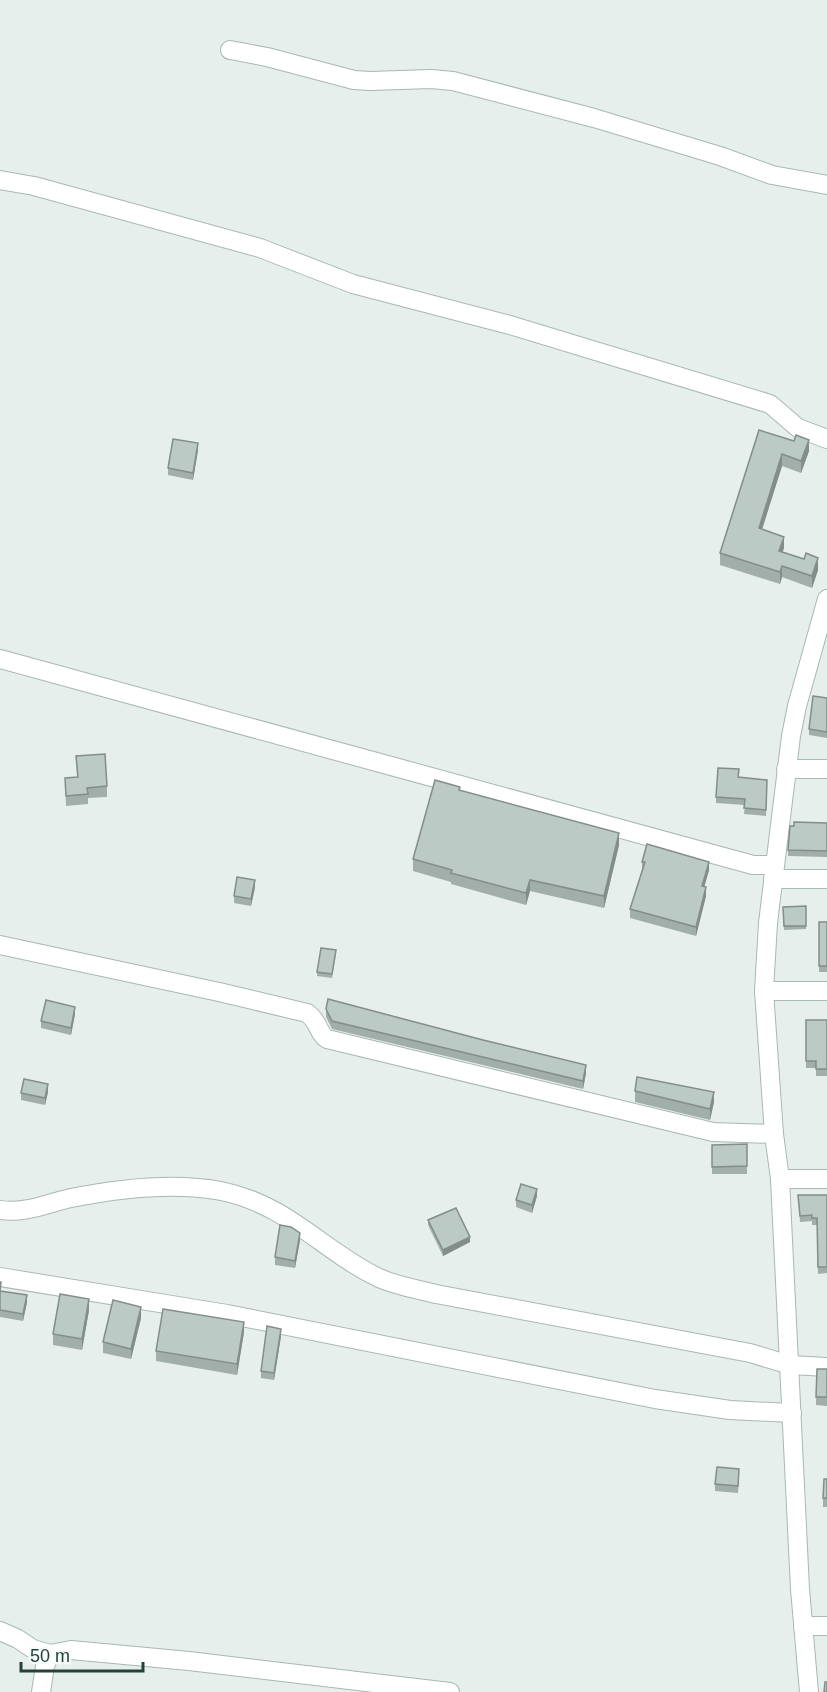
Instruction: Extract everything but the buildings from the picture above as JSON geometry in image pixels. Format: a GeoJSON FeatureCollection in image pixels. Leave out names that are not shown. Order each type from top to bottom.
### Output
{"type":"FeatureCollection","features":[{"type":"Feature","properties":{"kind":"street"},"geometry":{"type":"LineString","coordinates":[[230,51],[267,57],[354,80],[453,81],[720,156],[772,175],[827,185]]}},
{"type":"Feature","properties":{"kind":"street"},"geometry":{"type":"LineString","coordinates":[[0,180],[34,186],[260,248],[353,284],[510,325],[770,404],[798,428],[827,439]]}},
{"type":"Feature","properties":{"kind":"street"},"geometry":{"type":"LineString","coordinates":[[809,1692],[803,1626],[780,1179],[774,1134],[764,991],[773,872],[786,769],[797,706],[827,599]]}},
{"type":"Feature","properties":{"kind":"street"},"geometry":{"type":"LineString","coordinates":[[0,659],[773,872],[827,879]]}},
{"type":"Feature","properties":{"kind":"street"},"geometry":{"type":"LineString","coordinates":[[786,769],[827,769]]}},
{"type":"Feature","properties":{"kind":"street"},"geometry":{"type":"LineString","coordinates":[[0,945],[307,1013],[315,1018],[321,1036],[327,1039],[426,1064],[713,1132],[774,1134]]}},
{"type":"Feature","properties":{"kind":"street"},"geometry":{"type":"LineString","coordinates":[[764,991],[827,991]]}},
{"type":"Feature","properties":{"kind":"street"},"geometry":{"type":"LineString","coordinates":[[780,1179],[827,1179]]}},
{"type":"Feature","properties":{"kind":"street"},"geometry":{"type":"LineString","coordinates":[[0,1210],[36,1208],[100,1193],[173,1188],[218,1191],[264,1204],[294,1221],[362,1269],[391,1283],[436,1294],[750,1353],[790,1365],[827,1367]]}},
{"type":"Feature","properties":{"kind":"street"},"geometry":{"type":"LineString","coordinates":[[0,1277],[226,1314],[655,1399],[730,1410],[792,1413]]}},
{"type":"Feature","properties":{"kind":"street"},"geometry":{"type":"LineString","coordinates":[[803,1626],[827,1626]]}},
{"type":"Feature","properties":{"kind":"street"},"geometry":{"type":"LineString","coordinates":[[0,1631],[33,1649],[50,1654],[71,1650],[189,1661],[450,1692]]}},
{"type":"Feature","properties":{"kind":"street"},"geometry":{"type":"LineString","coordinates":[[41,1692],[45,1666],[50,1654]]}}]}
